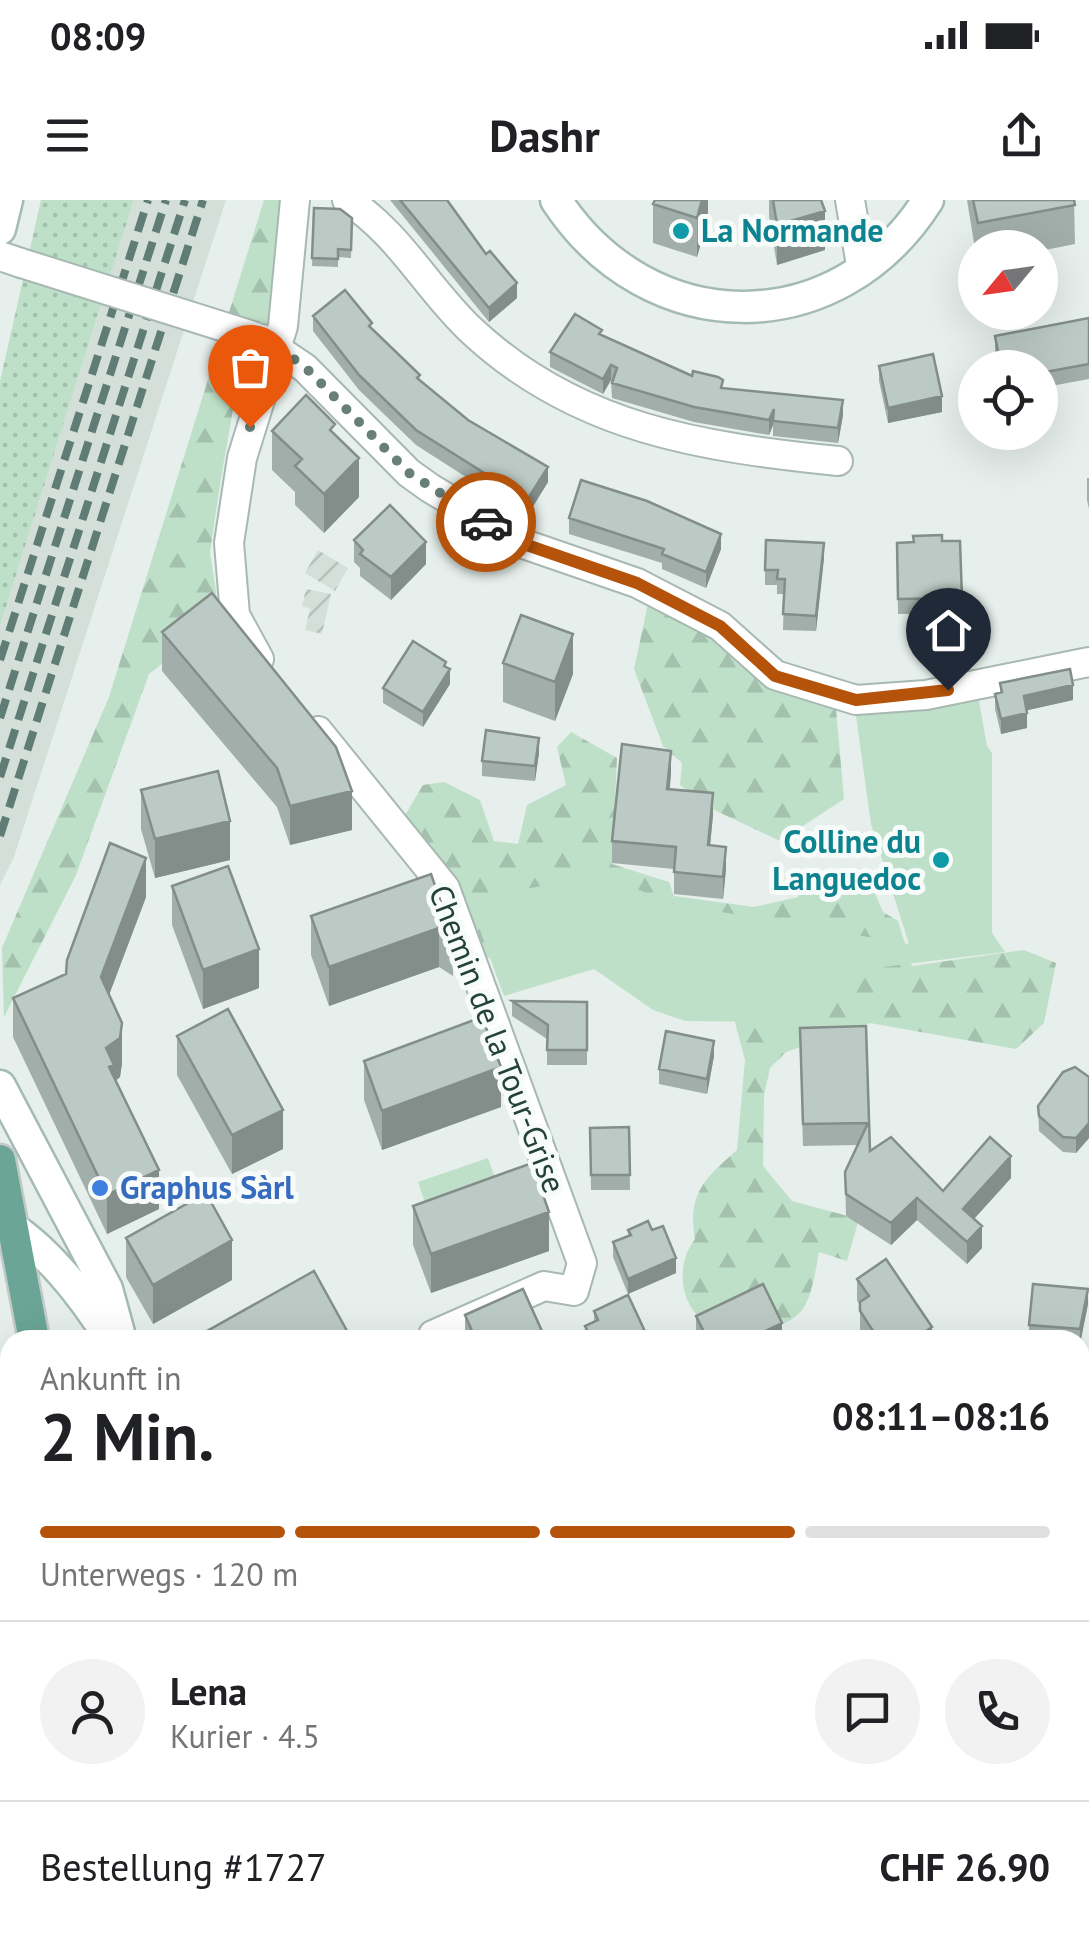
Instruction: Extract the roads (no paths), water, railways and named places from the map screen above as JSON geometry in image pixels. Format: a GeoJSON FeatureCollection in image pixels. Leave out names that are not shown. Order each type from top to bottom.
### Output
{"type":"FeatureCollection","features":[{"type":"Feature","properties":{"kind":"main road"},"geometry":{"type":"LineString","coordinates":[[0,1160],[8,1225],[32,1330]]}},
{"type":"Feature","properties":{"kind":"street"},"geometry":{"type":"LineString","coordinates":[[0,230],[6,200]]}},
{"type":"Feature","properties":{"kind":"street"},"geometry":{"type":"LineString","coordinates":[[273,677],[243,635],[228,562],[242,458],[266,342],[283,326],[296,200]]}},
{"type":"Feature","properties":{"kind":"street"},"geometry":{"type":"LineString","coordinates":[[347,200],[370,215],[404,249],[470,330],[521,372],[664,437],[838,461]]}},
{"type":"Feature","properties":{"kind":"street"},"geometry":{"type":"LineString","coordinates":[[556,200],[602,254],[650,286],[711,305],[772,306],[834,288],[862,271],[896,242],[928,200]]}},
{"type":"Feature","properties":{"kind":"street"},"geometry":{"type":"LineString","coordinates":[[850,200],[862,271]]}},
{"type":"Feature","properties":{"kind":"street"},"geometry":{"type":"LineString","coordinates":[[11,260],[266,342],[306,368],[409,473],[430,488],[521,543],[637,583],[720,626],[775,676],[856,700],[926,694],[1089,662]]}},
{"type":"Feature","properties":{"kind":"street","name":"Chemin de la Tour-Grise"},"geometry":{"type":"LineString","coordinates":[[303,713],[445,888],[582,1263],[574,1292],[544,1286],[443,1330]]}},
{"type":"Feature","properties":{"kind":"street"},"geometry":{"type":"LineString","coordinates":[[0,1086],[107,1288],[118,1330]]}},
{"type":"Feature","properties":{"kind":"street"},"geometry":{"type":"LineString","coordinates":[[8,1225],[60,1273],[103,1330]]}},
{"type":"Feature","properties":{"kind":"railway"},"geometry":{"type":"LineString","coordinates":[[0,660],[148,200]]}},
{"type":"Feature","properties":{"kind":"railway"},"geometry":{"type":"LineString","coordinates":[[0,718],[166,200]]}},
{"type":"Feature","properties":{"kind":"railway"},"geometry":{"type":"LineString","coordinates":[[0,777],[185,200]]}},
{"type":"Feature","properties":{"kind":"railway"},"geometry":{"type":"LineString","coordinates":[[0,836],[203,200]]}},
{"type":"Feature","properties":{"kind":"place","name":"La Normande"},"geometry":{"type":"Point","coordinates":[681,231]}},
{"type":"Feature","properties":{"kind":"place","name":"Colline du Languedoc"},"geometry":{"type":"Point","coordinates":[941,860]}},
{"type":"Feature","properties":{"kind":"place","name":"Graphus Sàrl"},"geometry":{"type":"Point","coordinates":[100,1188]}}]}
